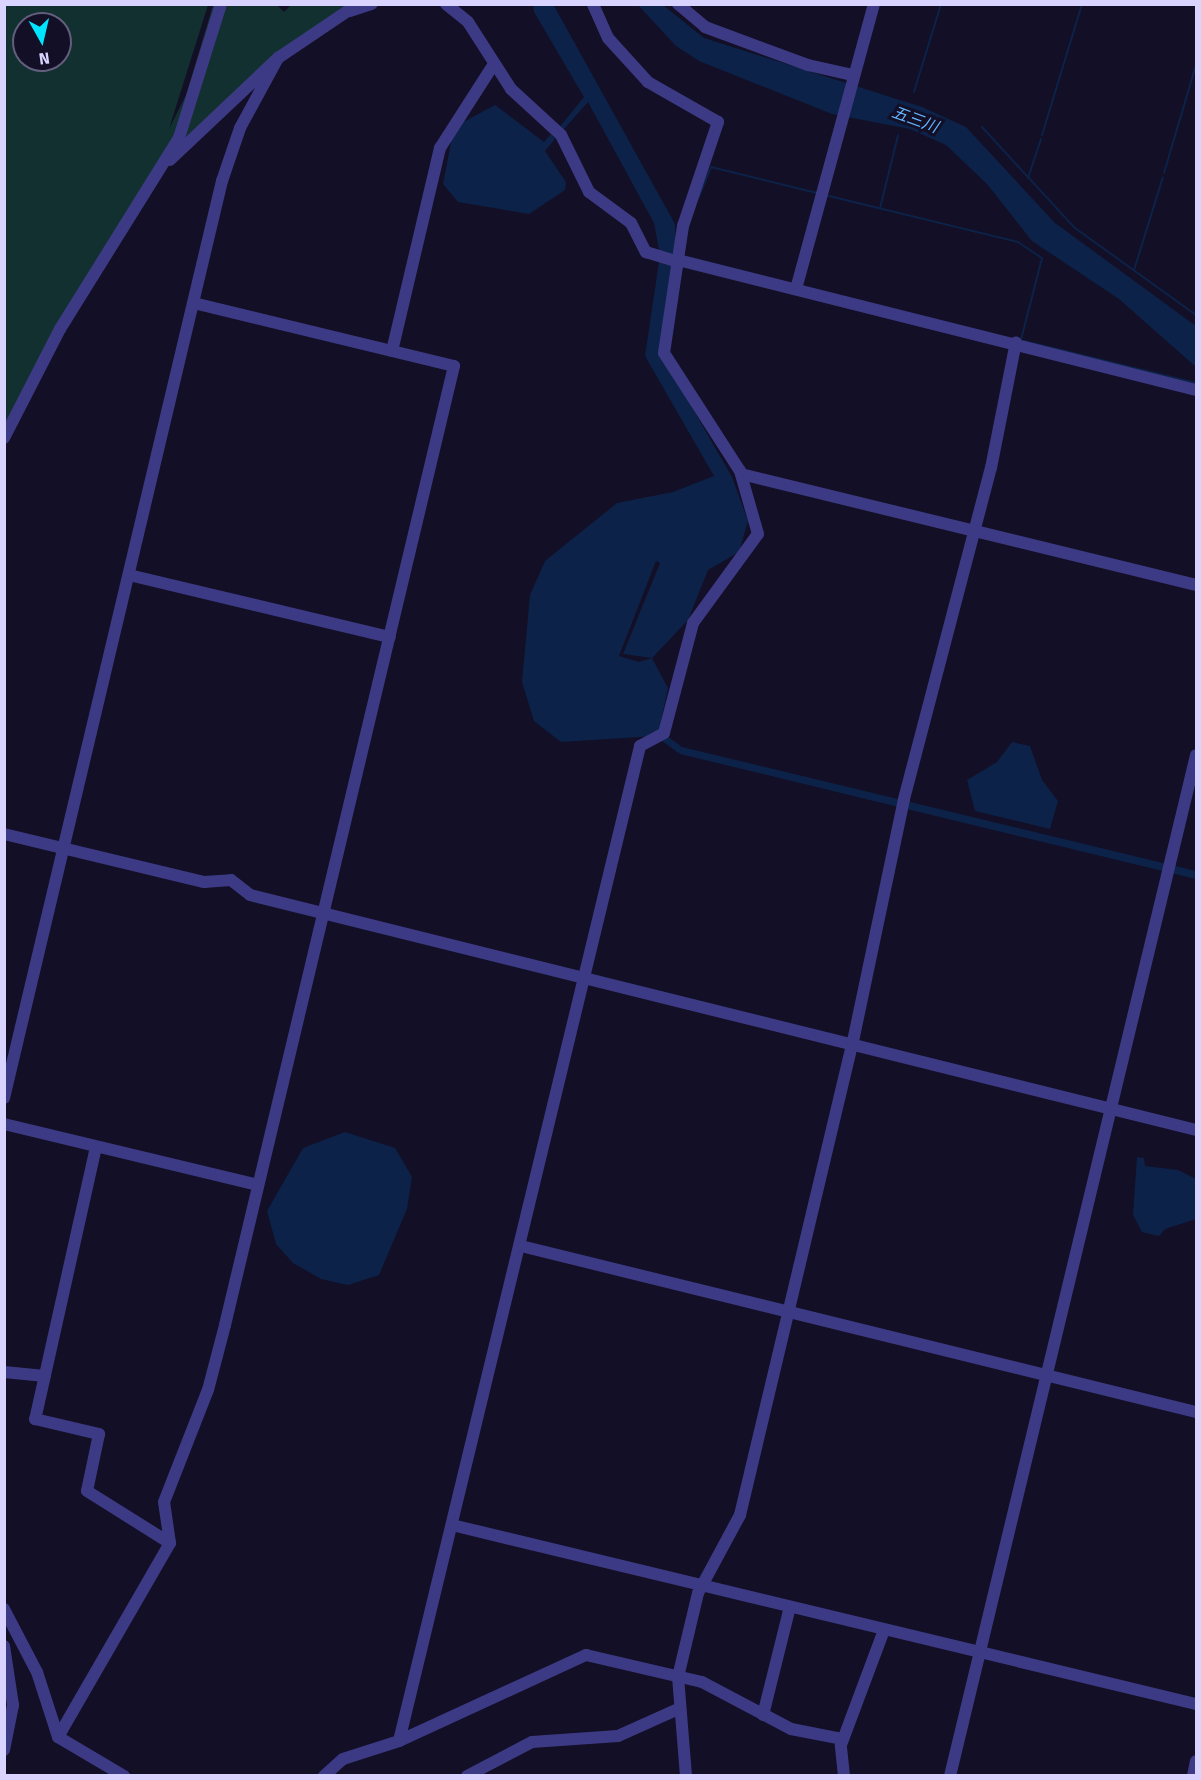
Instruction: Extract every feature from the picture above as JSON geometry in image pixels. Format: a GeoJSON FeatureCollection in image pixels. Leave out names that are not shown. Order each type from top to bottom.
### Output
{"type":"FeatureCollection","features":[{"type":"Feature","properties":{"kind":"street"},"geometry":{"type":"LineString","coordinates":[[4,438],[28,385],[179,138],[221,4]]}},
{"type":"Feature","properties":{"kind":"street"},"geometry":{"type":"LineString","coordinates":[[156,174],[278,58],[357,4]]}},
{"type":"Feature","properties":{"kind":"street"},"geometry":{"type":"LineString","coordinates":[[345,12],[372,4]]}},
{"type":"Feature","properties":{"kind":"street"},"geometry":{"type":"LineString","coordinates":[[446,4],[468,22],[511,89],[561,135],[590,192],[631,223],[646,252],[656,257],[1016,342],[1197,390]]}},
{"type":"Feature","properties":{"kind":"street"},"geometry":{"type":"LineString","coordinates":[[399,1741],[586,980],[640,746],[660,736],[693,623],[758,534],[741,474],[664,353],[683,226],[718,122],[648,82],[608,38],[593,4]]}},
{"type":"Feature","properties":{"kind":"street"},"geometry":{"type":"LineString","coordinates":[[678,4],[705,27],[808,65],[852,75]]}},
{"type":"Feature","properties":{"kind":"street"},"geometry":{"type":"LineString","coordinates":[[796,290],[838,118],[874,4]]}},
{"type":"Feature","properties":{"kind":"street"},"geometry":{"type":"LineString","coordinates":[[4,1098],[228,162],[278,58]]}},
{"type":"Feature","properties":{"kind":"street"},"geometry":{"type":"LineString","coordinates":[[392,351],[440,148],[447,129],[494,64]]}},
{"type":"Feature","properties":{"kind":"street"},"geometry":{"type":"LineString","coordinates":[[58,1737],[170,1543],[164,1502],[168,1482],[208,1390],[325,914],[454,366],[194,303]]}},
{"type":"Feature","properties":{"kind":"street"},"geometry":{"type":"LineString","coordinates":[[686,1776],[678,1709],[678,1677],[701,1586],[740,1515],[852,1046],[903,804],[975,531],[1016,342]]}},
{"type":"Feature","properties":{"kind":"street"},"geometry":{"type":"LineString","coordinates":[[741,474],[1197,585]]}},
{"type":"Feature","properties":{"kind":"street"},"geometry":{"type":"LineString","coordinates":[[129,575],[390,638]]}},
{"type":"Feature","properties":{"kind":"street"},"geometry":{"type":"LineString","coordinates":[[950,1776],[1167,868],[1197,755]]}},
{"type":"Feature","properties":{"kind":"street"},"geometry":{"type":"LineString","coordinates":[[4,834],[204,882],[231,880],[250,895],[1197,1130]]}},
{"type":"Feature","properties":{"kind":"street"},"geometry":{"type":"LineString","coordinates":[[4,1124],[258,1185]]}},
{"type":"Feature","properties":{"kind":"street"},"geometry":{"type":"LineString","coordinates":[[96,1147],[35,1419],[99,1434],[87,1491],[170,1543]]}},
{"type":"Feature","properties":{"kind":"street"},"geometry":{"type":"LineString","coordinates":[[521,1246],[1197,1412]]}},
{"type":"Feature","properties":{"kind":"street"},"geometry":{"type":"LineString","coordinates":[[4,1372],[45,1376]]}},
{"type":"Feature","properties":{"kind":"street"},"geometry":{"type":"LineString","coordinates":[[452,1525],[1197,1704]]}},
{"type":"Feature","properties":{"kind":"street"},"geometry":{"type":"LineString","coordinates":[[763,1716],[790,1607]]}},
{"type":"Feature","properties":{"kind":"street"},"geometry":{"type":"LineString","coordinates":[[4,1610],[37,1672],[58,1737],[124,1776]]}},
{"type":"Feature","properties":{"kind":"street"},"geometry":{"type":"LineString","coordinates":[[844,1776],[843,1739],[884,1630]]}},
{"type":"Feature","properties":{"kind":"street"},"geometry":{"type":"LineString","coordinates":[[4,1646],[13,1687],[5,1747]]}},
{"type":"Feature","properties":{"kind":"street"},"geometry":{"type":"LineString","coordinates":[[324,1776],[343,1759],[399,1741],[577,1656],[702,1682],[791,1730],[843,1739]]}},
{"type":"Feature","properties":{"kind":"street"},"geometry":{"type":"LineString","coordinates":[[467,1776],[524,1744],[618,1736],[678,1709]]}},
{"type":"Feature","properties":{"kind":"street"},"geometry":{"type":"LineString","coordinates":[[1193,1776],[1197,1761]]}},
{"type":"Feature","properties":{"kind":"green space"},"geometry":{"type":"Polygon","coordinates":[[[5,5],[208,5],[169,129],[186,95],[213,5],[218,5],[175,138],[56,328],[5,429],[5,5]]]}},
{"type":"Feature","properties":{"kind":"green space"},"geometry":{"type":"Polygon","coordinates":[[[225,5],[277,5],[284,12],[291,5],[348,5],[267,63],[187,138],[184,135],[225,5]]]}},
{"type":"Feature","properties":{"kind":"water"},"geometry":{"type":"Polygon","coordinates":[[[553,4],[675,224],[676,254],[659,350],[732,477],[748,521],[739,552],[708,570],[688,620],[652,658],[668,688],[659,730],[682,747],[1196,871],[1196,879],[680,754],[655,736],[561,742],[534,721],[522,682],[530,595],[545,561],[617,503],[673,492],[714,476],[645,356],[660,255],[654,223],[588,102],[564,129],[558,129],[584,97],[534,12],[533,5],[553,4]]]}},
{"type":"Feature","properties":{"kind":"water","name":"五三川"},"geometry":{"type":"Polygon","coordinates":[[[638,5],[663,5],[704,38],[922,107],[966,127],[1055,223],[1196,326],[1196,367],[1119,299],[1032,241],[987,184],[946,145],[910,129],[832,114],[699,61],[676,46],[638,5]]]}},
{"type":"Feature","properties":{"kind":"water"},"geometry":{"type":"Polygon","coordinates":[[[495,105],[544,142],[551,134],[555,139],[545,151],[566,182],[565,190],[529,214],[458,202],[443,184],[454,127],[495,105]]]}},
{"type":"Feature","properties":{"kind":"water"},"geometry":{"type":"Polygon","coordinates":[[[1012,742],[1030,746],[1042,780],[1058,801],[1050,829],[975,811],[967,780],[997,762],[1012,742]]]}},
{"type":"Feature","properties":{"kind":"water"},"geometry":{"type":"Polygon","coordinates":[[[345,1132],[395,1148],[412,1177],[407,1209],[379,1275],[348,1285],[321,1279],[293,1263],[276,1244],[267,1211],[303,1148],[345,1132]]]}},
{"type":"Feature","properties":{"kind":"water"},"geometry":{"type":"Polygon","coordinates":[[[1137,1157],[1144,1158],[1145,1166],[1178,1170],[1196,1179],[1196,1219],[1165,1229],[1159,1236],[1142,1232],[1133,1215],[1137,1157]]]}},
{"type":"Feature","properties":{"kind":"pier"},"geometry":{"type":"Polygon","coordinates":[[[656,561],[660,563],[623,654],[652,658],[639,662],[619,656],[656,561]]]}},
{"type":"Feature","properties":{"kind":"waterway"},"geometry":{"type":"LineString","coordinates":[[914,92],[941,4]]}},
{"type":"Feature","properties":{"kind":"waterway"},"geometry":{"type":"LineString","coordinates":[[1042,135],[1082,4]]}},
{"type":"Feature","properties":{"kind":"waterway"},"geometry":{"type":"LineString","coordinates":[[1164,173],[1196,65]]}},
{"type":"Feature","properties":{"kind":"waterway"},"geometry":{"type":"LineString","coordinates":[[982,127],[1075,228],[1196,315]]}},
{"type":"Feature","properties":{"kind":"waterway"},"geometry":{"type":"LineString","coordinates":[[880,208],[898,135]]}},
{"type":"Feature","properties":{"kind":"waterway"},"geometry":{"type":"LineString","coordinates":[[1028,178],[1041,139]]}},
{"type":"Feature","properties":{"kind":"waterway"},"geometry":{"type":"LineString","coordinates":[[699,197],[711,167],[817,193]]}},
{"type":"Feature","properties":{"kind":"waterway"},"geometry":{"type":"LineString","coordinates":[[1134,270],[1163,177]]}},
{"type":"Feature","properties":{"kind":"waterway"},"geometry":{"type":"LineString","coordinates":[[825,195],[1018,242],[1042,258],[1021,340]]}},
{"type":"Feature","properties":{"kind":"waterway"},"geometry":{"type":"LineString","coordinates":[[1024,341],[1196,383]]}}]}
